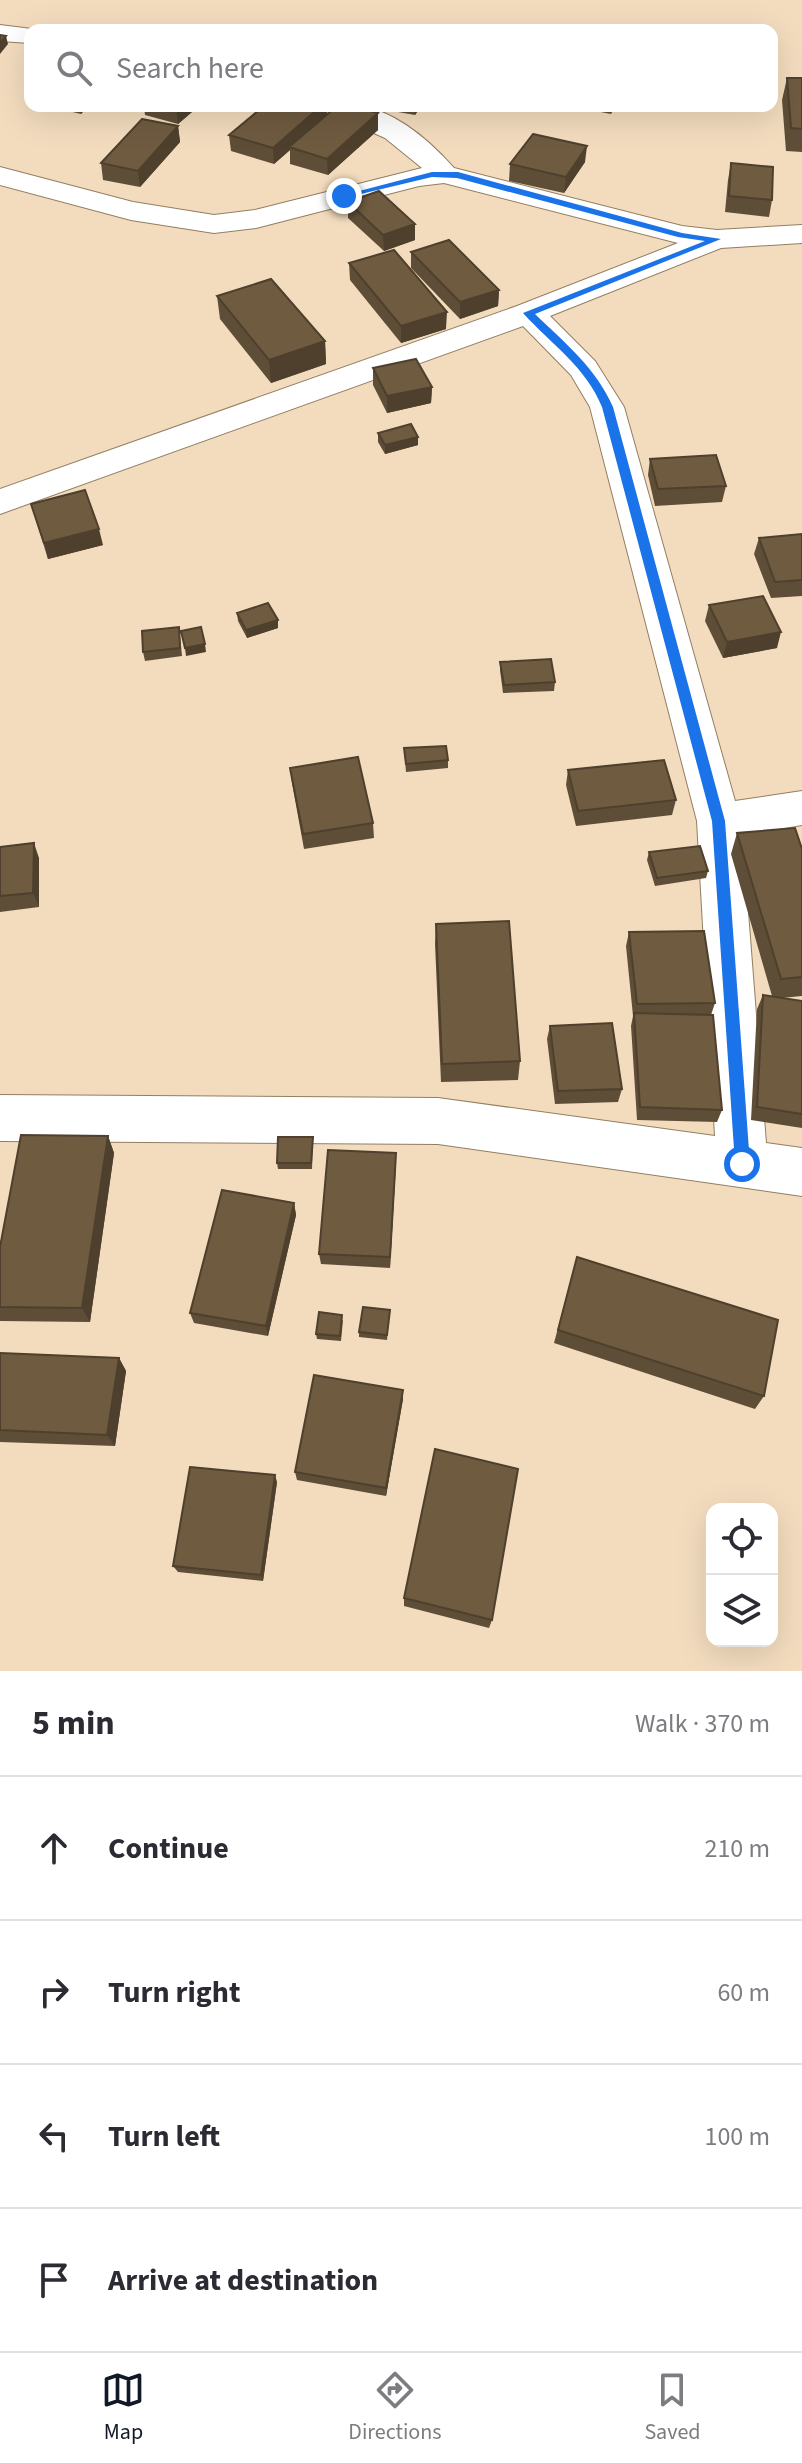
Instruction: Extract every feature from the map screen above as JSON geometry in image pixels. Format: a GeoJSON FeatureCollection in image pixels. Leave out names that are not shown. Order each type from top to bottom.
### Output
{"type":"FeatureCollection","features":[{"type":"Feature","properties":{"kind":"street"},"geometry":{"type":"LineString","coordinates":[[0,33],[24,35]]}},
{"type":"Feature","properties":{"kind":"street"},"geometry":{"type":"LineString","coordinates":[[350,112],[422,148],[444,174]]}},
{"type":"Feature","properties":{"kind":"street"},"geometry":{"type":"LineString","coordinates":[[0,176],[131,211],[214,224],[256,219],[444,174],[681,235],[717,239],[802,234]]}},
{"type":"Feature","properties":{"kind":"street"},"geometry":{"type":"LineString","coordinates":[[0,502],[528,313],[717,239]]}},
{"type":"Feature","properties":{"kind":"street"},"geometry":{"type":"LineString","coordinates":[[528,313],[581,364],[598,386],[607,407],[719,821],[742,1164]]}},
{"type":"Feature","properties":{"kind":"street"},"geometry":{"type":"LineString","coordinates":[[719,821],[802,808]]}},
{"type":"Feature","properties":{"kind":"street"},"geometry":{"type":"LineString","coordinates":[[0,1118],[438,1121],[802,1172]]}},
{"type":"Feature","properties":{"kind":"building"},"geometry":{"type":"Polygon","coordinates":[[[787,78],[802,78],[802,129],[791,128],[787,78]]]}},
{"type":"Feature","properties":{"kind":"building"},"geometry":{"type":"Polygon","coordinates":[[[257,112],[314,112],[273,148],[229,135],[257,112]]]}},
{"type":"Feature","properties":{"kind":"building"},"geometry":{"type":"Polygon","coordinates":[[[330,112],[378,113],[327,159],[289,147],[330,112]]]}},
{"type":"Feature","properties":{"kind":"building"},"geometry":{"type":"Polygon","coordinates":[[[142,119],[178,126],[138,171],[101,163],[142,119]]]}},
{"type":"Feature","properties":{"kind":"building"},"geometry":{"type":"Polygon","coordinates":[[[533,134],[587,146],[566,177],[510,164],[533,134]]]}},
{"type":"Feature","properties":{"kind":"building"},"geometry":{"type":"Polygon","coordinates":[[[731,163],[773,167],[772,200],[729,196],[731,163]]]}},
{"type":"Feature","properties":{"kind":"building"},"geometry":{"type":"Polygon","coordinates":[[[379,191],[415,224],[383,235],[348,202],[379,191]]]}},
{"type":"Feature","properties":{"kind":"building"},"geometry":{"type":"Polygon","coordinates":[[[449,240],[499,290],[460,302],[411,252],[449,240]]]}},
{"type":"Feature","properties":{"kind":"building"},"geometry":{"type":"Polygon","coordinates":[[[394,250],[447,312],[401,326],[349,263],[394,250]]]}},
{"type":"Feature","properties":{"kind":"building"},"geometry":{"type":"Polygon","coordinates":[[[271,279],[325,341],[269,360],[217,296],[271,279]]]}},
{"type":"Feature","properties":{"kind":"building"},"geometry":{"type":"Polygon","coordinates":[[[416,359],[432,387],[387,396],[373,368],[416,359]]]}},
{"type":"Feature","properties":{"kind":"building"},"geometry":{"type":"Polygon","coordinates":[[[411,424],[418,437],[385,445],[378,433],[411,424]]]}},
{"type":"Feature","properties":{"kind":"building"},"geometry":{"type":"Polygon","coordinates":[[[716,455],[726,486],[658,489],[650,459],[716,455]]]}},
{"type":"Feature","properties":{"kind":"building"},"geometry":{"type":"Polygon","coordinates":[[[85,490],[99,529],[44,543],[31,504],[85,490]]]}},
{"type":"Feature","properties":{"kind":"building"},"geometry":{"type":"Polygon","coordinates":[[[802,534],[802,580],[775,582],[759,538],[802,534]]]}},
{"type":"Feature","properties":{"kind":"building"},"geometry":{"type":"Polygon","coordinates":[[[763,596],[781,632],[727,642],[709,605],[763,596]]]}},
{"type":"Feature","properties":{"kind":"building"},"geometry":{"type":"Polygon","coordinates":[[[268,603],[278,620],[246,630],[237,613],[268,603]]]}},
{"type":"Feature","properties":{"kind":"building"},"geometry":{"type":"Polygon","coordinates":[[[179,627],[180,648],[143,652],[142,631],[179,627]]]}},
{"type":"Feature","properties":{"kind":"building"},"geometry":{"type":"Polygon","coordinates":[[[201,627],[205,644],[185,648],[181,631],[201,627]]]}},
{"type":"Feature","properties":{"kind":"building"},"geometry":{"type":"Polygon","coordinates":[[[551,659],[555,682],[504,685],[500,662],[551,659]]]}},
{"type":"Feature","properties":{"kind":"building"},"geometry":{"type":"Polygon","coordinates":[[[446,746],[448,760],[406,764],[404,748],[446,746]]]}},
{"type":"Feature","properties":{"kind":"building"},"geometry":{"type":"Polygon","coordinates":[[[358,757],[373,823],[303,834],[290,768],[358,757]]]}},
{"type":"Feature","properties":{"kind":"building"},"geometry":{"type":"Polygon","coordinates":[[[664,760],[676,800],[578,811],[568,770],[664,760]]]}},
{"type":"Feature","properties":{"kind":"building"},"geometry":{"type":"Polygon","coordinates":[[[795,828],[802,849],[802,977],[781,979],[737,833],[795,828]]]}},
{"type":"Feature","properties":{"kind":"building"},"geometry":{"type":"Polygon","coordinates":[[[34,843],[33,893],[0,896],[0,847],[34,843]]]}},
{"type":"Feature","properties":{"kind":"building"},"geometry":{"type":"Polygon","coordinates":[[[700,846],[708,871],[657,878],[649,852],[700,846]]]}},
{"type":"Feature","properties":{"kind":"building"},"geometry":{"type":"Polygon","coordinates":[[[509,921],[520,1061],[442,1064],[436,924],[509,921]]]}},
{"type":"Feature","properties":{"kind":"building"},"geometry":{"type":"Polygon","coordinates":[[[704,931],[715,1003],[637,1004],[629,932],[704,931]]]}},
{"type":"Feature","properties":{"kind":"building"},"geometry":{"type":"Polygon","coordinates":[[[763,995],[802,1001],[802,1114],[757,1107],[763,995]]]}},
{"type":"Feature","properties":{"kind":"building"},"geometry":{"type":"Polygon","coordinates":[[[634,1013],[713,1015],[722,1110],[640,1107],[634,1013]]]}},
{"type":"Feature","properties":{"kind":"building"},"geometry":{"type":"Polygon","coordinates":[[[612,1023],[622,1089],[558,1091],[550,1026],[612,1023]]]}},
{"type":"Feature","properties":{"kind":"building"},"geometry":{"type":"Polygon","coordinates":[[[21,1135],[108,1136],[82,1308],[0,1307],[0,1247],[21,1135]]]}},
{"type":"Feature","properties":{"kind":"building"},"geometry":{"type":"Polygon","coordinates":[[[278,1137],[313,1137],[311,1163],[277,1163],[278,1137]]]}},
{"type":"Feature","properties":{"kind":"building"},"geometry":{"type":"Polygon","coordinates":[[[328,1150],[396,1153],[390,1257],[319,1254],[328,1150]]]}},
{"type":"Feature","properties":{"kind":"building"},"geometry":{"type":"Polygon","coordinates":[[[222,1190],[294,1203],[266,1326],[190,1313],[222,1190]]]}},
{"type":"Feature","properties":{"kind":"building"},"geometry":{"type":"Polygon","coordinates":[[[577,1257],[778,1320],[764,1396],[558,1330],[577,1257]]]}},
{"type":"Feature","properties":{"kind":"building"},"geometry":{"type":"Polygon","coordinates":[[[363,1307],[390,1310],[387,1335],[359,1332],[363,1307]]]}},
{"type":"Feature","properties":{"kind":"building"},"geometry":{"type":"Polygon","coordinates":[[[319,1312],[342,1315],[340,1336],[316,1334],[319,1312]]]}},
{"type":"Feature","properties":{"kind":"building"},"geometry":{"type":"Polygon","coordinates":[[[0,1353],[119,1358],[107,1435],[0,1430],[0,1353]]]}},
{"type":"Feature","properties":{"kind":"building"},"geometry":{"type":"Polygon","coordinates":[[[314,1375],[403,1390],[386,1488],[295,1472],[314,1375]]]}},
{"type":"Feature","properties":{"kind":"building"},"geometry":{"type":"Polygon","coordinates":[[[435,1449],[518,1469],[492,1620],[404,1598],[435,1449]]]}},
{"type":"Feature","properties":{"kind":"building"},"geometry":{"type":"Polygon","coordinates":[[[190,1467],[275,1475],[261,1575],[173,1566],[190,1467]]]}},
{"type":"Feature","properties":{"kind":"route"},"geometry":{"type":"LineString","coordinates":[[344,196],[432,174],[458,175],[681,235],[717,239],[528,313],[581,364],[598,386],[607,407],[719,821],[742,1164]]}}]}
